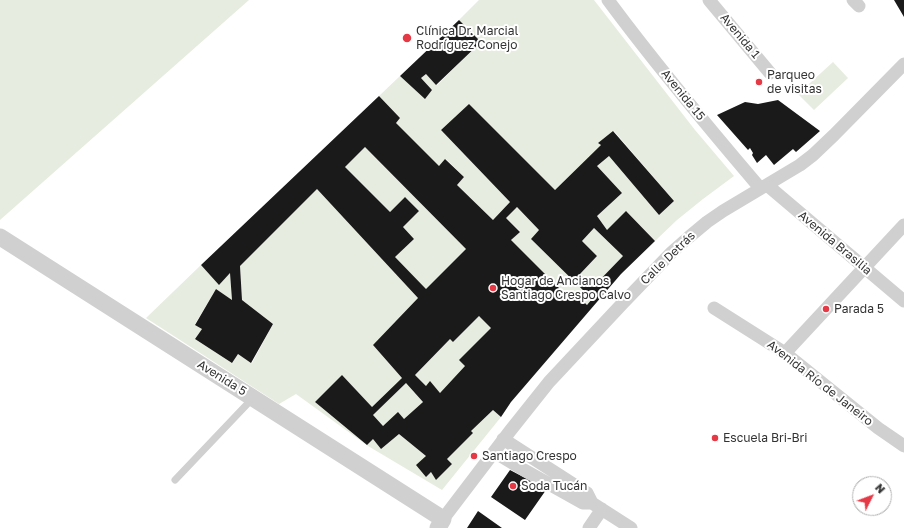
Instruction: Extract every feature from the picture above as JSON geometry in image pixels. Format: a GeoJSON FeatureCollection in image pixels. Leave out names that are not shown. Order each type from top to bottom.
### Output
{"type":"FeatureCollection","features":[{"type":"Feature","properties":{"kind":"street","name":"Avenida 15"},"geometry":{"type":"LineString","coordinates":[[608,0],[626,25],[710,128],[764,187]]}},
{"type":"Feature","properties":{"kind":"street","name":"Avenida 1"},"geometry":{"type":"LineString","coordinates":[[709,0],[770,72]]}},
{"type":"Feature","properties":{"kind":"street","name":"Calle Detrás"},"geometry":{"type":"LineString","coordinates":[[440,524],[503,439],[554,377],[672,252],[707,222],[800,165],[813,155],[903,68]]}},
{"type":"Feature","properties":{"kind":"street","name":"Avenida Brasilia"},"geometry":{"type":"LineString","coordinates":[[764,187],[904,301]]}},
{"type":"Feature","properties":{"kind":"street"},"geometry":{"type":"LineString","coordinates":[[785,353],[904,225]]}},
{"type":"Feature","properties":{"kind":"street","name":"Avenida 5"},"geometry":{"type":"LineString","coordinates":[[0,237],[254,398],[440,524]]}},
{"type":"Feature","properties":{"kind":"street","name":"Avenida Río de Janeiro"},"geometry":{"type":"LineString","coordinates":[[714,308],[785,353],[878,428],[904,446]]}},
{"type":"Feature","properties":{"kind":"street"},"geometry":{"type":"LineString","coordinates":[[503,439],[587,493],[597,506],[631,528]]}},
{"type":"Feature","properties":{"kind":"street"},"geometry":{"type":"LineString","coordinates":[[494,452],[583,503],[597,506]]}},
{"type":"Feature","properties":{"kind":"street"},"geometry":{"type":"LineString","coordinates":[[589,528],[597,506]]}},
{"type":"Feature","properties":{"kind":"lane"},"geometry":{"type":"LineString","coordinates":[[175,480],[254,398]]}},
{"type":"Feature","properties":{"kind":"shaded area"},"geometry":{"type":"Polygon","coordinates":[[[0,0],[249,0],[0,220],[0,0]]]}},
{"type":"Feature","properties":{"kind":"shaded area"},"geometry":{"type":"Polygon","coordinates":[[[479,0],[594,0],[695,130],[734,176],[677,220],[655,241],[627,212],[607,230],[597,216],[622,193],[597,166],[609,156],[659,215],[674,201],[614,131],[599,143],[601,145],[555,190],[469,104],[441,130],[510,202],[493,220],[457,185],[464,177],[446,159],[439,166],[396,123],[400,118],[379,96],[400,76],[425,98],[432,90],[421,78],[426,74],[437,85],[481,42],[459,20],[479,0]]]}},
{"type":"Feature","properties":{"kind":"shaded area"},"geometry":{"type":"Polygon","coordinates":[[[833,62],[848,78],[814,110],[798,94],[833,62]]]}},
{"type":"Feature","properties":{"kind":"shaded area"},"geometry":{"type":"Polygon","coordinates":[[[365,147],[466,249],[426,289],[395,257],[414,239],[403,227],[419,211],[405,197],[390,212],[345,167],[365,147]]]}},
{"type":"Feature","properties":{"kind":"shaded area"},"geometry":{"type":"Polygon","coordinates":[[[317,189],[418,298],[373,345],[402,378],[372,407],[342,375],[315,402],[367,445],[373,439],[381,449],[399,434],[426,456],[426,477],[431,472],[436,480],[452,464],[447,459],[473,433],[471,431],[493,410],[501,417],[442,490],[368,446],[296,394],[279,404],[146,318],[201,265],[219,284],[230,273],[232,300],[216,289],[195,324],[202,329],[195,339],[232,363],[238,354],[252,363],[273,324],[242,300],[240,266],[317,189]]]}},
{"type":"Feature","properties":{"kind":"shaded area"},"geometry":{"type":"Polygon","coordinates":[[[517,207],[539,230],[531,239],[592,299],[587,305],[577,295],[572,301],[511,240],[520,231],[506,218],[517,207]]]}},
{"type":"Feature","properties":{"kind":"shaded area"},"geometry":{"type":"Polygon","coordinates":[[[594,228],[623,256],[593,287],[580,274],[597,256],[582,241],[594,228]]]}},
{"type":"Feature","properties":{"kind":"shaded area"},"geometry":{"type":"Polygon","coordinates":[[[479,316],[491,328],[460,360],[465,366],[440,393],[430,382],[426,386],[415,375],[450,339],[453,342],[479,316]]]}},
{"type":"Feature","properties":{"kind":"shaded area"},"geometry":{"type":"Polygon","coordinates":[[[406,383],[423,402],[404,419],[398,413],[383,426],[373,415],[406,383]]]}},
{"type":"Feature","properties":{"kind":"building"},"geometry":{"type":"Polygon","coordinates":[[[894,0],[904,0],[904,17],[894,0]]]}},
{"type":"Feature","properties":{"kind":"building"},"geometry":{"type":"Polygon","coordinates":[[[459,20],[481,42],[436,85],[426,74],[421,78],[432,90],[425,99],[400,76],[459,20]]]}},
{"type":"Feature","properties":{"kind":"building","name":"Hogar de Ancianos Santiago Crespo Calvo"},"geometry":{"type":"Polygon","coordinates":[[[379,96],[400,118],[396,123],[439,166],[445,159],[464,177],[457,185],[493,220],[510,202],[441,130],[469,104],[555,190],[601,145],[598,143],[613,131],[674,201],[659,215],[609,156],[597,166],[622,193],[597,216],[607,230],[626,211],[655,241],[621,274],[511,402],[501,417],[493,410],[471,431],[473,433],[447,459],[452,464],[436,480],[431,472],[426,477],[416,465],[426,456],[399,434],[381,449],[373,439],[367,445],[315,402],[342,375],[372,407],[402,378],[373,345],[418,298],[317,189],[240,266],[242,300],[273,324],[251,363],[238,354],[232,363],[195,339],[202,329],[195,325],[216,289],[232,300],[230,273],[219,285],[201,265],[379,96]],[[365,147],[345,167],[390,212],[405,197],[419,211],[403,227],[414,239],[395,257],[426,289],[466,249],[365,147]],[[517,207],[506,218],[520,232],[511,240],[572,301],[577,295],[587,305],[592,299],[531,239],[539,230],[517,207]],[[594,228],[582,241],[597,256],[580,274],[593,287],[623,256],[594,228]],[[479,316],[453,342],[450,339],[415,375],[426,386],[430,381],[440,393],[465,366],[459,360],[491,328],[479,316]],[[406,383],[373,415],[383,426],[398,412],[404,419],[423,402],[406,383]]]}},
{"type":"Feature","properties":{"kind":"building"},"geometry":{"type":"Polygon","coordinates":[[[778,100],[820,131],[796,152],[793,149],[774,165],[766,155],[757,163],[750,148],[748,150],[717,115],[745,102],[758,104],[778,100]]]}},
{"type":"Feature","properties":{"kind":"building"},"geometry":{"type":"Polygon","coordinates":[[[510,470],[546,490],[525,520],[491,497],[510,470]]]}},
{"type":"Feature","properties":{"kind":"building"},"geometry":{"type":"Polygon","coordinates":[[[478,511],[502,528],[467,528],[478,511]]]}},
{"type":"Feature","properties":{"kind":"place","name":"Clínica Dr. Marcial Rodríguez Conejo"},"geometry":{"type":"Point","coordinates":[407,38]}},
{"type":"Feature","properties":{"kind":"place","name":"Parqueo de visitas"},"geometry":{"type":"Point","coordinates":[759,82]}},
{"type":"Feature","properties":{"kind":"place","name":"Hogar de Ancianos Santiago Crespo Calvo"},"geometry":{"type":"Point","coordinates":[493,288]}},
{"type":"Feature","properties":{"kind":"place","name":"Parada 5"},"geometry":{"type":"Point","coordinates":[826,309]}},
{"type":"Feature","properties":{"kind":"place","name":"Escuela Bri-Bri"},"geometry":{"type":"Point","coordinates":[715,438]}},
{"type":"Feature","properties":{"kind":"place","name":"Santiago Crespo"},"geometry":{"type":"Point","coordinates":[474,456]}},
{"type":"Feature","properties":{"kind":"place","name":"Soda Tucán"},"geometry":{"type":"Point","coordinates":[513,486]}}]}
